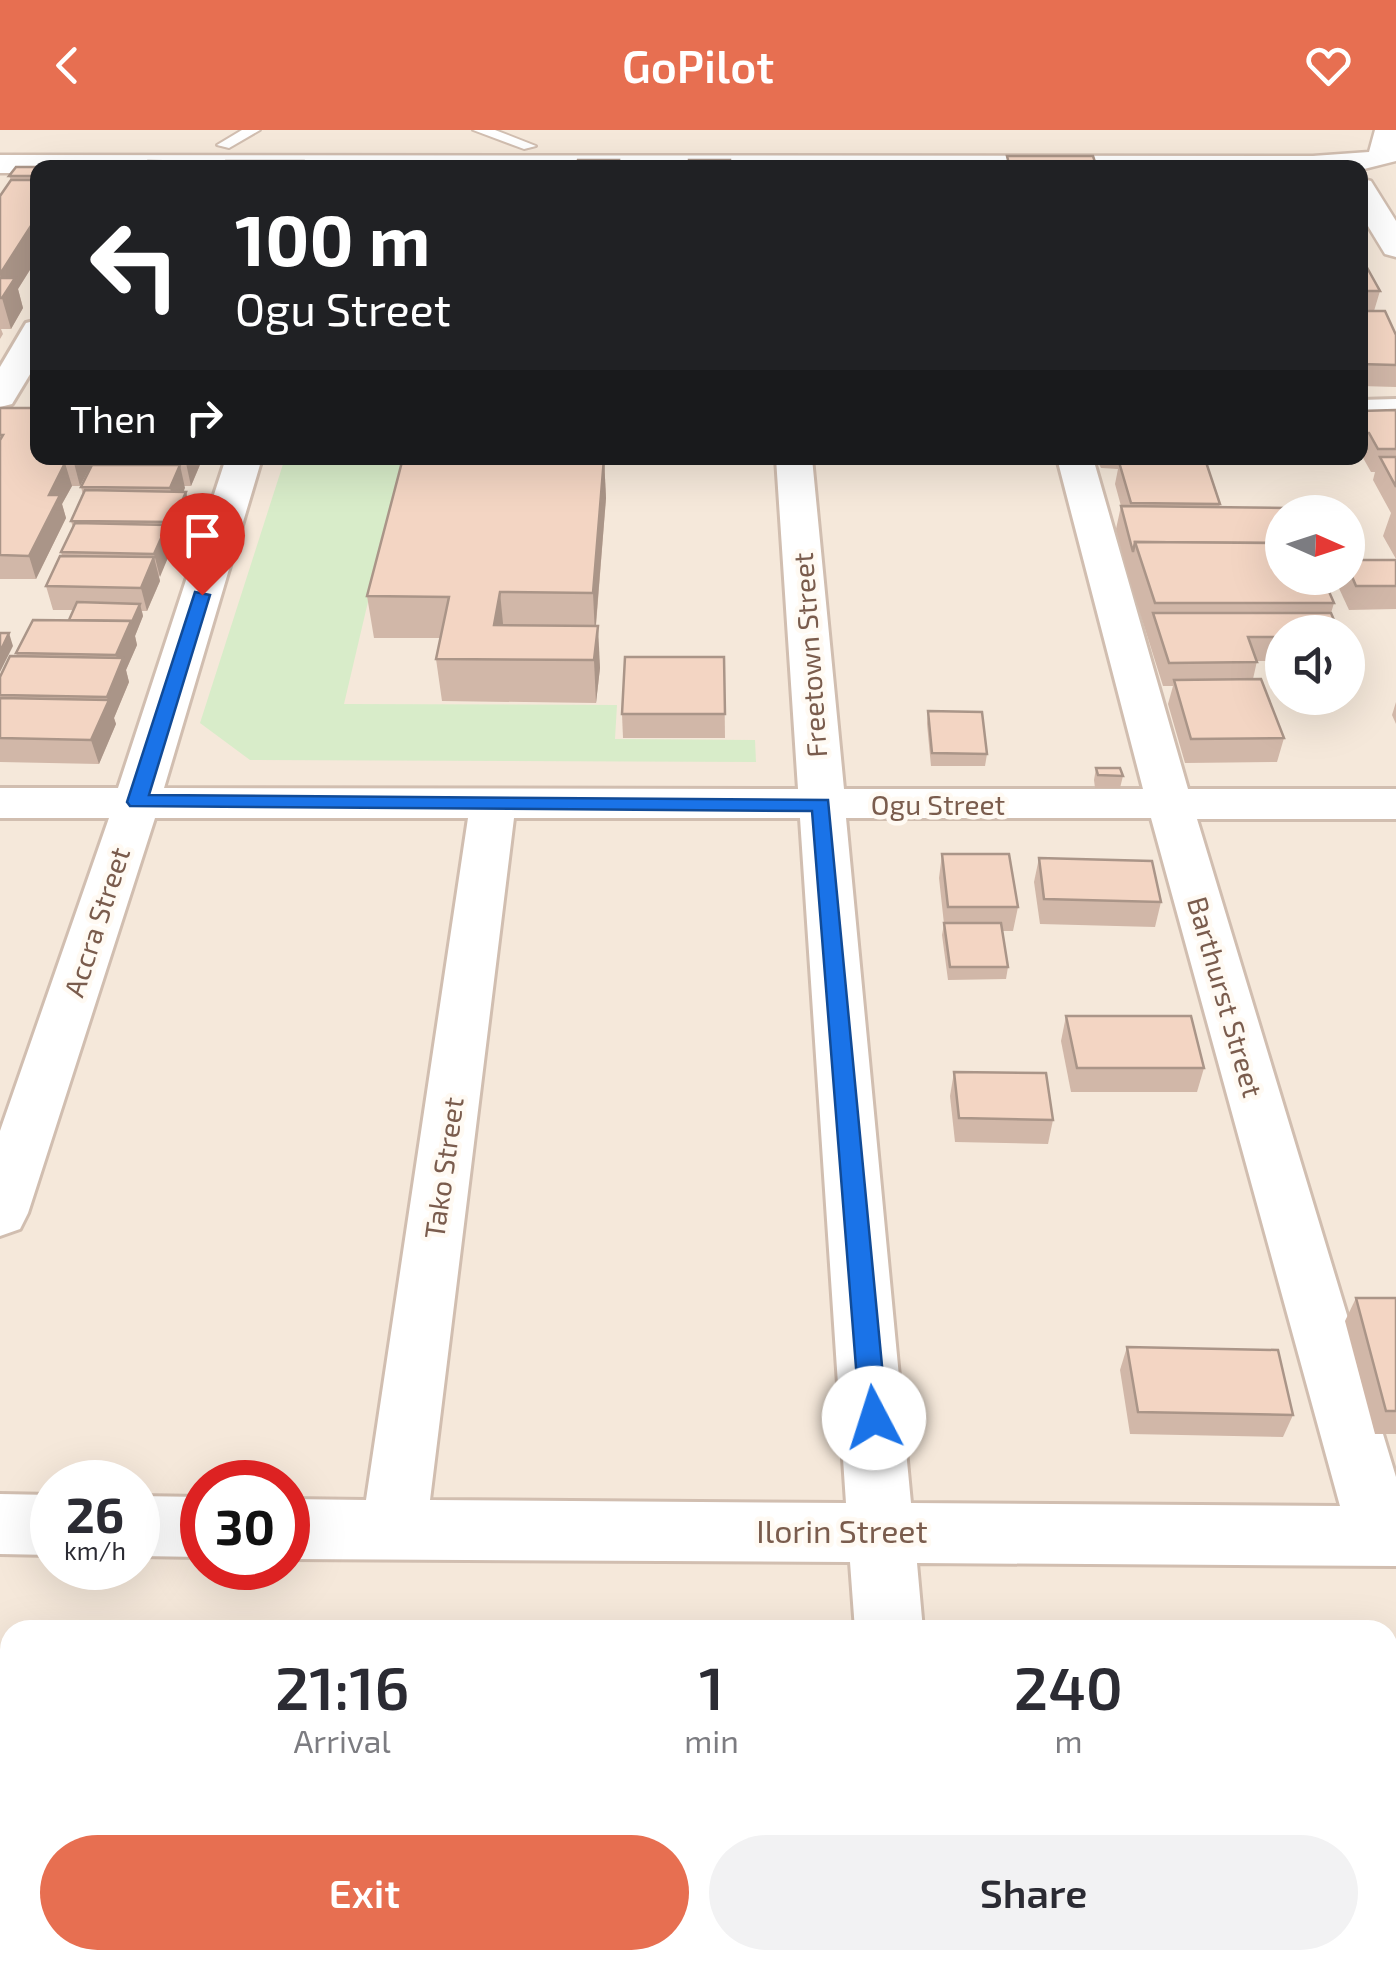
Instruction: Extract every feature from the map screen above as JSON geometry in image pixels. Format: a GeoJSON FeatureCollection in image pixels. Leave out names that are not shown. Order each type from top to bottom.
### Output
{"type":"FeatureCollection","features":[{"type":"Feature","properties":{"kind":"street"},"geometry":{"type":"LineString","coordinates":[[0,146],[1316,139],[1338,160]]}},
{"type":"Feature","properties":{"kind":"street"},"geometry":{"type":"LineString","coordinates":[[1368,164],[1392,141]]}},
{"type":"Feature","properties":{"kind":"street"},"geometry":{"type":"LineString","coordinates":[[0,164],[30,164]]}},
{"type":"Feature","properties":{"kind":"street"},"geometry":{"type":"LineString","coordinates":[[1368,201],[1396,247]]}},
{"type":"Feature","properties":{"kind":"street"},"geometry":{"type":"LineString","coordinates":[[0,397],[30,344]]}},
{"type":"Feature","properties":{"kind":"street"},"geometry":{"type":"LineString","coordinates":[[0,410],[30,410]]}},
{"type":"Feature","properties":{"kind":"street"},"geometry":{"type":"LineString","coordinates":[[1368,411],[1396,410]]}},
{"type":"Feature","properties":{"kind":"street","name":"Accra Street"},"geometry":{"type":"LineString","coordinates":[[0,1213],[137,802],[242,465]]}},
{"type":"Feature","properties":{"kind":"street","name":"Freetown Street"},"geometry":{"type":"LineString","coordinates":[[795,465],[888,1620]]}},
{"type":"Feature","properties":{"kind":"street","name":"Barthurst Street"},"geometry":{"type":"LineString","coordinates":[[1077,465],[1170,805],[1388,1536]]}},
{"type":"Feature","properties":{"kind":"street","name":"Ogu Street"},"geometry":{"type":"LineString","coordinates":[[0,802],[1396,804]]}},
{"type":"Feature","properties":{"kind":"street","name":"Tako Street"},"geometry":{"type":"LineString","coordinates":[[394,1530],[493,804]]}},
{"type":"Feature","properties":{"kind":"street"},"geometry":{"type":"LineString","coordinates":[[0,1524],[30,1525]]}},
{"type":"Feature","properties":{"kind":"street","name":"Ilorin Street"},"geometry":{"type":"LineString","coordinates":[[310,1529],[1388,1536]]}},
{"type":"Feature","properties":{"kind":"lane"},"geometry":{"type":"LineString","coordinates":[[224,145],[252,130]]}},
{"type":"Feature","properties":{"kind":"lane"},"geometry":{"type":"LineString","coordinates":[[480,130],[529,146]]}},
{"type":"Feature","properties":{"kind":"shaded area"},"geometry":{"type":"Polygon","coordinates":[[[0,130],[1396,130],[1396,1620],[0,1620],[0,130]]]}},
{"type":"Feature","properties":{"kind":"green space"},"geometry":{"type":"Polygon","coordinates":[[[283,465],[448,465],[446,473],[398,474],[344,704],[617,705],[615,739],[755,740],[756,762],[250,760],[200,723],[283,465]]]}},
{"type":"Feature","properties":{"kind":"building"},"geometry":{"type":"Polygon","coordinates":[[[1007,156],[1093,156],[1094,160],[1008,160],[1007,156]]]}},
{"type":"Feature","properties":{"kind":"building"},"geometry":{"type":"Polygon","coordinates":[[[16,167],[30,167],[30,176],[9,176],[16,167]]]}},
{"type":"Feature","properties":{"kind":"building"},"geometry":{"type":"Polygon","coordinates":[[[11,180],[30,180],[30,227],[0,274],[0,196],[11,180]]]}},
{"type":"Feature","properties":{"kind":"building"},"geometry":{"type":"Polygon","coordinates":[[[1368,269],[1380,291],[1368,291],[1368,269]]]}},
{"type":"Feature","properties":{"kind":"building"},"geometry":{"type":"Polygon","coordinates":[[[0,278],[15,278],[2,298],[0,298],[0,278]]]}},
{"type":"Feature","properties":{"kind":"building"},"geometry":{"type":"Polygon","coordinates":[[[1368,311],[1385,311],[1396,335],[1396,365],[1368,364],[1368,311]]]}},
{"type":"Feature","properties":{"kind":"building"},"geometry":{"type":"Polygon","coordinates":[[[0,408],[30,408],[30,465],[64,465],[49,495],[60,495],[29,556],[0,555],[0,408]]]}},
{"type":"Feature","properties":{"kind":"building"},"geometry":{"type":"Polygon","coordinates":[[[1396,410],[1396,449],[1378,449],[1368,433],[1368,411],[1396,410]]]}},
{"type":"Feature","properties":{"kind":"building"},"geometry":{"type":"Polygon","coordinates":[[[1380,457],[1396,457],[1396,487],[1380,457]]]}},
{"type":"Feature","properties":{"kind":"building"},"geometry":{"type":"Polygon","coordinates":[[[92,465],[180,465],[170,488],[81,487],[92,465]]]}},
{"type":"Feature","properties":{"kind":"building"},"geometry":{"type":"Polygon","coordinates":[[[401,465],[603,465],[593,593],[500,592],[494,625],[598,626],[594,660],[436,659],[449,597],[367,596],[401,465]]]}},
{"type":"Feature","properties":{"kind":"building"},"geometry":{"type":"Polygon","coordinates":[[[1120,465],[1207,465],[1220,504],[1131,503],[1120,465]]]}},
{"type":"Feature","properties":{"kind":"building"},"geometry":{"type":"Polygon","coordinates":[[[85,490],[186,492],[173,522],[71,521],[85,490]]]}},
{"type":"Feature","properties":{"kind":"building"},"geometry":{"type":"Polygon","coordinates":[[[1121,506],[1265,508],[1265,543],[1135,542],[1133,552],[1121,506]]]}},
{"type":"Feature","properties":{"kind":"building"},"geometry":{"type":"Polygon","coordinates":[[[75,523],[167,525],[154,554],[61,552],[75,523]]]}},
{"type":"Feature","properties":{"kind":"building"},"geometry":{"type":"Polygon","coordinates":[[[1135,542],[1265,543],[1265,595],[1330,595],[1334,603],[1155,603],[1135,542]]]}},
{"type":"Feature","properties":{"kind":"building"},"geometry":{"type":"Polygon","coordinates":[[[60,556],[154,557],[141,588],[46,586],[60,556]]]}},
{"type":"Feature","properties":{"kind":"building"},"geometry":{"type":"Polygon","coordinates":[[[1365,560],[1396,560],[1396,586],[1365,586],[1365,560]]]}},
{"type":"Feature","properties":{"kind":"building"},"geometry":{"type":"Polygon","coordinates":[[[77,602],[140,604],[131,624],[69,620],[77,602]]]}},
{"type":"Feature","properties":{"kind":"building"},"geometry":{"type":"Polygon","coordinates":[[[1153,613],[1332,615],[1265,615],[1265,637],[1248,637],[1257,662],[1169,663],[1153,613]]]}},
{"type":"Feature","properties":{"kind":"building"},"geometry":{"type":"Polygon","coordinates":[[[33,620],[131,621],[116,655],[16,653],[33,620]]]}},
{"type":"Feature","properties":{"kind":"building"},"geometry":{"type":"Polygon","coordinates":[[[0,633],[9,633],[0,652],[0,633]]]}},
{"type":"Feature","properties":{"kind":"building"},"geometry":{"type":"Polygon","coordinates":[[[10,656],[123,658],[107,697],[0,695],[0,677],[10,656]]]}},
{"type":"Feature","properties":{"kind":"building"},"geometry":{"type":"Polygon","coordinates":[[[625,657],[724,657],[725,714],[622,714],[625,657]]]}},
{"type":"Feature","properties":{"kind":"building"},"geometry":{"type":"Polygon","coordinates":[[[1261,679],[1265,715],[1275,715],[1284,738],[1191,739],[1174,680],[1261,679]]]}},
{"type":"Feature","properties":{"kind":"building"},"geometry":{"type":"Polygon","coordinates":[[[0,698],[109,700],[91,740],[0,738],[0,698]]]}},
{"type":"Feature","properties":{"kind":"building"},"geometry":{"type":"Polygon","coordinates":[[[928,711],[982,712],[987,754],[932,753],[928,711]]]}},
{"type":"Feature","properties":{"kind":"building"},"geometry":{"type":"Polygon","coordinates":[[[1096,768],[1120,768],[1123,776],[1098,775],[1096,768]]]}},
{"type":"Feature","properties":{"kind":"building"},"geometry":{"type":"Polygon","coordinates":[[[942,854],[1009,854],[1018,907],[948,907],[942,854]]]}},
{"type":"Feature","properties":{"kind":"building"},"geometry":{"type":"Polygon","coordinates":[[[1039,858],[1152,861],[1161,902],[1044,899],[1039,858]]]}},
{"type":"Feature","properties":{"kind":"building"},"geometry":{"type":"Polygon","coordinates":[[[944,923],[1001,923],[1008,967],[950,967],[944,923]]]}},
{"type":"Feature","properties":{"kind":"building"},"geometry":{"type":"Polygon","coordinates":[[[1066,1016],[1191,1016],[1204,1068],[1077,1068],[1066,1016]]]}},
{"type":"Feature","properties":{"kind":"building"},"geometry":{"type":"Polygon","coordinates":[[[954,1072],[1046,1073],[1053,1120],[959,1118],[954,1072]]]}},
{"type":"Feature","properties":{"kind":"building"},"geometry":{"type":"Polygon","coordinates":[[[1356,1298],[1396,1298],[1396,1411],[1386,1411],[1356,1298]]]}},
{"type":"Feature","properties":{"kind":"building"},"geometry":{"type":"Polygon","coordinates":[[[1127,1347],[1278,1350],[1293,1415],[1138,1412],[1127,1347]]]}},
{"type":"Feature","properties":{"kind":"route"},"geometry":{"type":"LineString","coordinates":[[202,595],[137,802],[821,804],[874,1418]]}}]}
